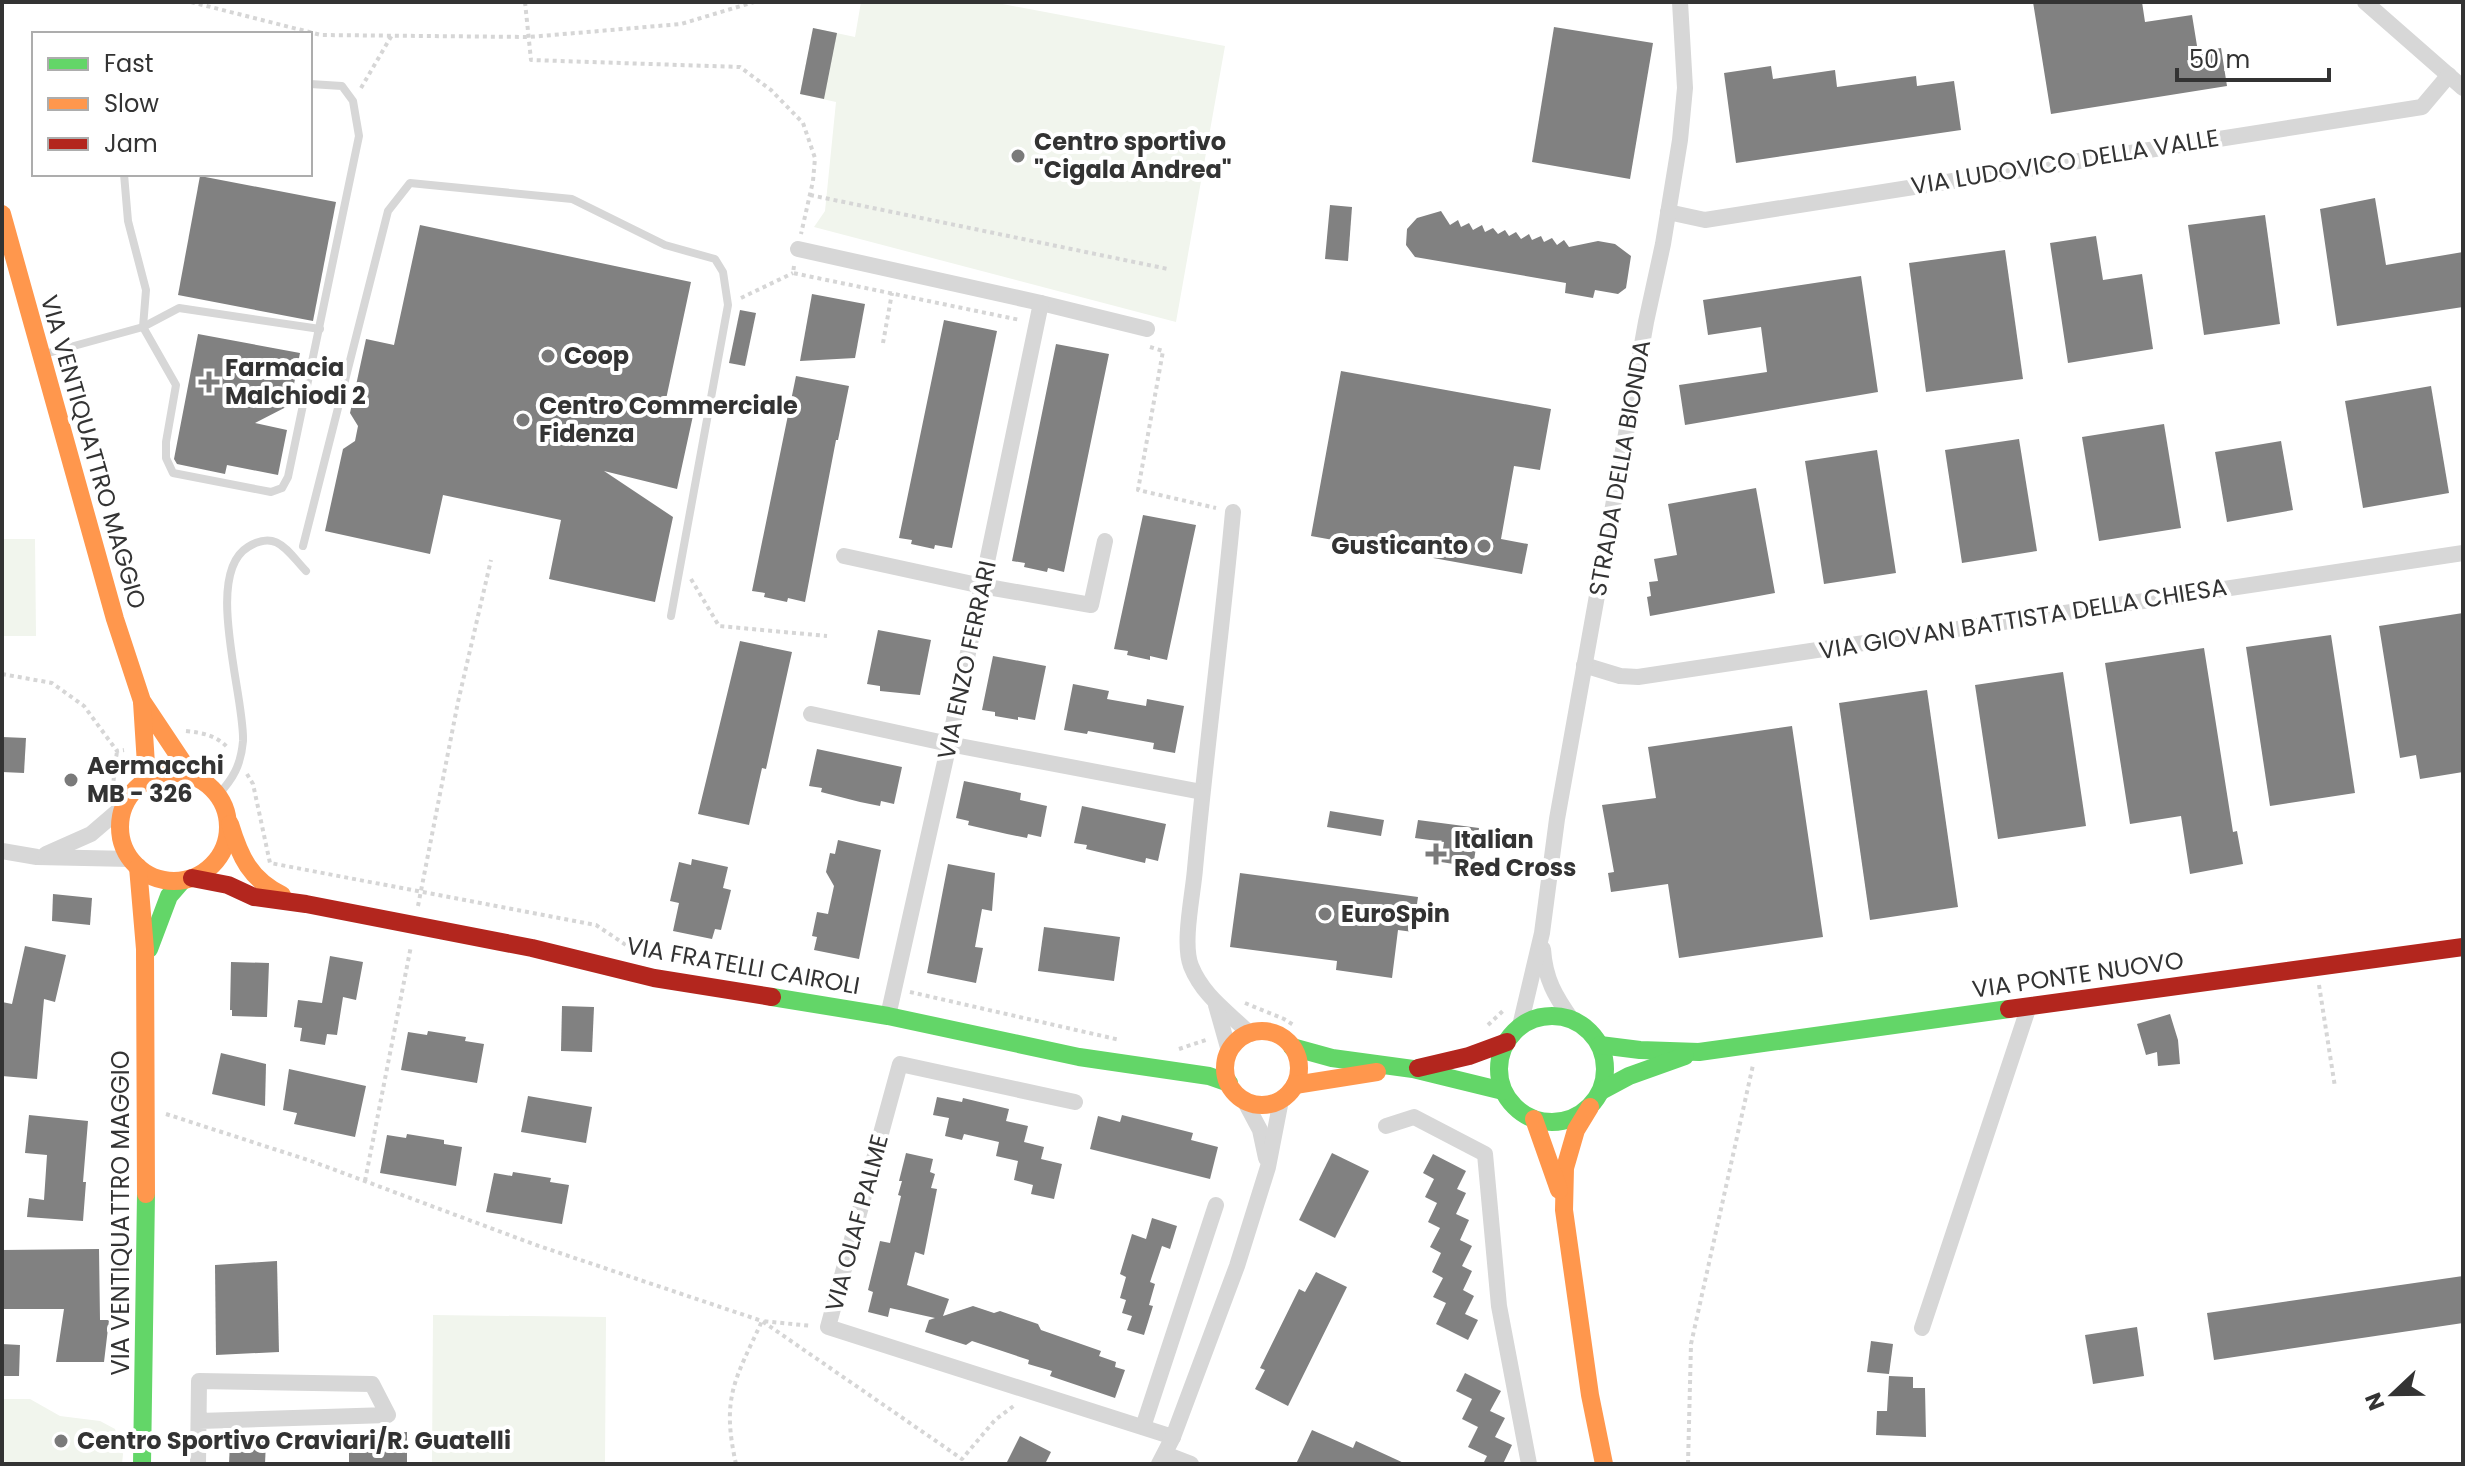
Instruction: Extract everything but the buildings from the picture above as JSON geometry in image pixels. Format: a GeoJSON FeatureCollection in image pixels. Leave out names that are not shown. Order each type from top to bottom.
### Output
{"type":"FeatureCollection","features":[{"type":"Feature","properties":{"kind":"street","name":"STRADA DELLA BIONDA"},"geometry":{"type":"LineString","coordinates":[[1520,1026],[1542,933],[1557,819],[1680,140],[1685,88],[1680,2]]}},
{"type":"Feature","properties":{"kind":"street"},"geometry":{"type":"LineString","coordinates":[[2365,2],[2463,88]]}},
{"type":"Feature","properties":{"kind":"street","name":"VIA LUDOVICO DELLA VALLE"},"geometry":{"type":"LineString","coordinates":[[1668,212],[1705,220],[2422,107],[2449,75]]}},
{"type":"Feature","properties":{"kind":"street","name":"VIA VENTIQUATTRO MAGGIO"},"geometry":{"type":"LineString","coordinates":[[2,214],[115,619],[142,701],[147,780]]}},
{"type":"Feature","properties":{"kind":"street"},"geometry":{"type":"LineString","coordinates":[[798,249],[1041,303],[1147,337]]}},
{"type":"Feature","properties":{"kind":"street","name":"VIA ENZO FERRARI"},"geometry":{"type":"LineString","coordinates":[[888,1016],[949,744],[1041,303]]}},
{"type":"Feature","properties":{"kind":"street"},"geometry":{"type":"LineString","coordinates":[[1233,512],[1202,792],[1188,954],[1202,987],[1216,1005],[1250,1034]]}},
{"type":"Feature","properties":{"kind":"street"},"geometry":{"type":"LineString","coordinates":[[844,556],[982,586],[1091,605],[1105,541]]}},
{"type":"Feature","properties":{"kind":"street","name":"VIA GIOVAN BATTISTA DELLA CHIESA"},"geometry":{"type":"LineString","coordinates":[[1584,665],[1620,676],[1638,677],[2463,553]]}},
{"type":"Feature","properties":{"kind":"street","name":"VIA VENTIQUATTRO MAGGIO"},"geometry":{"type":"LineString","coordinates":[[142,701],[192,776],[206,784],[222,804],[228,828],[218,859],[169,896],[144,962]]}},
{"type":"Feature","properties":{"kind":"street"},"geometry":{"type":"LineString","coordinates":[[811,714],[949,744],[1202,792]]}},
{"type":"Feature","properties":{"kind":"street"},"geometry":{"type":"LineString","coordinates":[[37,857],[91,834],[126,804],[135,790],[147,780],[177,773],[192,776]]}},
{"type":"Feature","properties":{"kind":"street","name":"VIA VENTIQUATTRO MAGGIO"},"geometry":{"type":"LineString","coordinates":[[126,804],[120,832],[134,863],[143,899],[146,1320],[142,1464]]}},
{"type":"Feature","properties":{"kind":"street","name":"VIA FRATELLI CAIROLI"},"geometry":{"type":"LineString","coordinates":[[222,804],[238,853],[250,875],[267,889],[306,904]]}},
{"type":"Feature","properties":{"kind":"street"},"geometry":{"type":"LineString","coordinates":[[2,851],[37,857],[134,863],[159,878],[187,880]]}},
{"type":"Feature","properties":{"kind":"street","name":"VIA FRATELLI CAIROLI"},"geometry":{"type":"LineString","coordinates":[[187,880],[228,885],[254,897],[306,904],[532,948],[654,978],[888,1016],[1079,1057],[1209,1076],[1229,1083]]}},
{"type":"Feature","properties":{"kind":"street","name":"STRADA DELLA BIONDA"},"geometry":{"type":"LineString","coordinates":[[1542,933],[1546,977],[1552,992],[1572,1020]]}},
{"type":"Feature","properties":{"kind":"street","name":"VIA PONTE NUOVO"},"geometry":{"type":"LineString","coordinates":[[1534,1119],[1564,1122],[1578,1116],[1596,1099],[1638,1073],[1699,1052],[2463,947]]}},
{"type":"Feature","properties":{"kind":"street"},"geometry":{"type":"LineString","coordinates":[[1216,1005],[1229,1052]]}},
{"type":"Feature","properties":{"kind":"street"},"geometry":{"type":"LineString","coordinates":[[1922,1328],[2029,1006]]}},
{"type":"Feature","properties":{"kind":"street"},"geometry":{"type":"LineString","coordinates":[[1564,1210],[1565,1168],[1576,1130],[1596,1099],[1605,1076],[1605,1060],[1593,1034],[1572,1020],[1555,1016],[1537,1018],[1520,1026],[1507,1042],[1500,1058],[1500,1074],[1503,1091],[1521,1113],[1534,1119],[1564,1210],[1590,1395],[1604,1464]]}},
{"type":"Feature","properties":{"kind":"street"},"geometry":{"type":"LineString","coordinates":[[1292,1047],[1299,1066],[1295,1085],[1281,1100],[1263,1105],[1244,1100],[1235,1093],[1226,1073],[1231,1046],[1250,1034],[1266,1032],[1276,1034],[1292,1047],[1332,1058],[1407,1068],[1503,1091]]}},
{"type":"Feature","properties":{"kind":"street"},"geometry":{"type":"LineString","coordinates":[[1295,1085],[1469,1056],[1507,1042]]}},
{"type":"Feature","properties":{"kind":"street","name":"VIA PONTE NUOVO"},"geometry":{"type":"LineString","coordinates":[[1600,1045],[1699,1052]]}},
{"type":"Feature","properties":{"kind":"street","name":"VIA FRATELLI CAIROLI"},"geometry":{"type":"LineString","coordinates":[[1173,1072],[1229,1052]]}},
{"type":"Feature","properties":{"kind":"street","name":"VIA OLAF PALME"},"geometry":{"type":"LineString","coordinates":[[1075,1102],[900,1064],[828,1327],[1173,1437]]}},
{"type":"Feature","properties":{"kind":"street"},"geometry":{"type":"LineString","coordinates":[[1244,1100],[1260,1130],[1268,1167]]}},
{"type":"Feature","properties":{"kind":"street"},"geometry":{"type":"LineString","coordinates":[[1191,1464],[1162,1459],[1237,1266],[1268,1167],[1281,1100]]}},
{"type":"Feature","properties":{"kind":"street"},"geometry":{"type":"LineString","coordinates":[[1386,1126],[1414,1117],[1485,1154],[1499,1306],[1529,1464]]}},
{"type":"Feature","properties":{"kind":"street"},"geometry":{"type":"LineString","coordinates":[[1143,1427],[1216,1205]]}},
{"type":"Feature","properties":{"kind":"street"},"geometry":{"type":"LineString","coordinates":[[198,1464],[199,1381],[372,1384],[388,1415],[199,1421]]}},
{"type":"Feature","properties":{"kind":"lane"},"geometry":{"type":"LineString","coordinates":[[124,176],[128,221],[146,290],[143,327],[176,385],[166,442],[166,458],[173,473],[271,492],[282,488],[288,477],[359,136],[353,101],[342,86],[312,84]]}},
{"type":"Feature","properties":{"kind":"lane"},"geometry":{"type":"LineString","coordinates":[[303,546],[388,211],[410,183],[572,199],[665,245],[715,259],[723,272],[728,305],[671,616]]}},
{"type":"Feature","properties":{"kind":"lane"},"geometry":{"type":"LineString","coordinates":[[40,355],[143,327],[179,308],[320,329]]}},
{"type":"Feature","properties":{"kind":"lane"},"geometry":{"type":"LineString","coordinates":[[222,804],[234,777],[243,742],[227,613],[229,573],[242,550],[261,539],[277,541],[306,571]]}},
{"type":"Feature","properties":{"kind":"path"},"geometry":{"type":"LineString","coordinates":[[191,2],[309,32]]}},
{"type":"Feature","properties":{"kind":"path"},"geometry":{"type":"LineString","coordinates":[[525,2],[531,60],[740,67],[771,90],[803,123],[815,158],[793,273]]}},
{"type":"Feature","properties":{"kind":"path"},"geometry":{"type":"LineString","coordinates":[[312,33],[529,37],[681,24],[754,2]]}},
{"type":"Feature","properties":{"kind":"path"},"geometry":{"type":"LineString","coordinates":[[353,101],[392,35]]}},
{"type":"Feature","properties":{"kind":"path"},"geometry":{"type":"LineString","coordinates":[[810,195],[1168,269]]}},
{"type":"Feature","properties":{"kind":"path"},"geometry":{"type":"LineString","coordinates":[[728,305],[793,273],[1037,324]]}},
{"type":"Feature","properties":{"kind":"path"},"geometry":{"type":"LineString","coordinates":[[883,343],[892,293]]}},
{"type":"Feature","properties":{"kind":"path"},"geometry":{"type":"LineString","coordinates":[[1147,337],[1163,351],[1138,490],[1233,512]]}},
{"type":"Feature","properties":{"kind":"path"},"geometry":{"type":"LineString","coordinates":[[365,1181],[458,702],[491,560]]}},
{"type":"Feature","properties":{"kind":"path"},"geometry":{"type":"LineString","coordinates":[[681,563],[719,626],[827,636]]}},
{"type":"Feature","properties":{"kind":"path"},"geometry":{"type":"LineString","coordinates":[[2,674],[52,683],[84,706],[117,751],[145,747]]}},
{"type":"Feature","properties":{"kind":"path"},"geometry":{"type":"LineString","coordinates":[[166,737],[184,731],[205,733],[220,740],[238,760],[253,784],[270,863],[596,925],[637,952]]}},
{"type":"Feature","properties":{"kind":"path"},"geometry":{"type":"LineString","coordinates":[[2316,967],[2335,1087]]}},
{"type":"Feature","properties":{"kind":"path"},"geometry":{"type":"LineString","coordinates":[[894,988],[1126,1041]]}},
{"type":"Feature","properties":{"kind":"path"},"geometry":{"type":"LineString","coordinates":[[1172,1052],[1206,1040],[1212,1023],[1209,1014],[1216,1005],[1244,1003],[1284,1019],[1295,1027]]}},
{"type":"Feature","properties":{"kind":"path"},"geometry":{"type":"LineString","coordinates":[[1488,1026],[1506,1008]]}},
{"type":"Feature","properties":{"kind":"path"},"geometry":{"type":"LineString","coordinates":[[1688,1464],[1691,1344],[1758,1043]]}},
{"type":"Feature","properties":{"kind":"path"},"geometry":{"type":"LineString","coordinates":[[145,1105],[365,1181],[536,1245],[762,1321],[828,1327]]}},
{"type":"Feature","properties":{"kind":"path"},"geometry":{"type":"LineString","coordinates":[[762,1321],[962,1459],[995,1420],[1014,1404],[1029,1409]]}},
{"type":"Feature","properties":{"kind":"path"},"geometry":{"type":"LineString","coordinates":[[736,1464],[728,1430],[730,1392],[762,1321]]}},
{"type":"Feature","properties":{"kind":"shaded area","name":"Centro sportivo \"Cigala Andrea\""},"geometry":{"type":"Polygon","coordinates":[[[861,2],[992,2],[1225,46],[1176,322],[814,227],[825,211],[836,102],[800,94],[813,28],[855,37],[861,2]]]}},
{"type":"Feature","properties":{"kind":"shaded area"},"geometry":{"type":"Polygon","coordinates":[[[2,539],[35,539],[36,636],[2,636],[2,539]]]}},
{"type":"Feature","properties":{"kind":"shaded area"},"geometry":{"type":"Polygon","coordinates":[[[433,1315],[606,1317],[605,1464],[432,1464],[433,1315]]]}},
{"type":"Feature","properties":{"kind":"shaded area","name":"Centro Sportivo Craviari/R. Guatelli"},"geometry":{"type":"Polygon","coordinates":[[[2,1399],[30,1399],[60,1416],[100,1421],[115,1429],[123,1454],[122,1464],[2,1464],[2,1399]]]}},
{"type":"Feature","properties":{"kind":"traffic: fast"},"geometry":{"type":"LineString","coordinates":[[149,949],[169,896],[182,881]]}},
{"type":"Feature","properties":{"kind":"traffic: fast"},"geometry":{"type":"LineString","coordinates":[[772,997],[888,1016],[1079,1057],[1209,1076],[1229,1083]]}},
{"type":"Feature","properties":{"kind":"traffic: fast"},"geometry":{"type":"LineString","coordinates":[[1600,1045],[1699,1052],[2009,1009]]}},
{"type":"Feature","properties":{"kind":"traffic: fast"},"geometry":{"type":"LineString","coordinates":[[1552,1016],[1572,1020],[1589,1032],[1601,1049],[1605,1069],[1601,1089],[1589,1106],[1572,1118],[1552,1122],[1532,1118],[1515,1106],[1503,1089],[1499,1069],[1503,1049],[1515,1032],[1532,1020],[1552,1016]]}},
{"type":"Feature","properties":{"kind":"traffic: fast"},"geometry":{"type":"LineString","coordinates":[[1292,1047],[1332,1058],[1413,1069],[1503,1091]]}},
{"type":"Feature","properties":{"kind":"traffic: fast"},"geometry":{"type":"LineString","coordinates":[[1601,1091],[1629,1076],[1685,1056]]}},
{"type":"Feature","properties":{"kind":"traffic: fast"},"geometry":{"type":"LineString","coordinates":[[142,1464],[146,1194]]}},
{"type":"Feature","properties":{"kind":"traffic: slow"},"geometry":{"type":"LineString","coordinates":[[2,214],[115,619],[142,701],[192,776]]}},
{"type":"Feature","properties":{"kind":"traffic: slow"},"geometry":{"type":"LineString","coordinates":[[142,702],[147,780]]}},
{"type":"Feature","properties":{"kind":"traffic: slow"},"geometry":{"type":"LineString","coordinates":[[174,773],[195,777],[212,789],[224,806],[228,827],[224,848],[212,865],[195,877],[174,881],[153,877],[136,865],[124,848],[120,827],[124,806],[136,789],[153,777],[174,773]]}},
{"type":"Feature","properties":{"kind":"traffic: slow"},"geometry":{"type":"LineString","coordinates":[[230,824],[248,866],[262,882],[282,895]]}},
{"type":"Feature","properties":{"kind":"traffic: slow"},"geometry":{"type":"LineString","coordinates":[[138,867],[145,949],[146,1194]]}},
{"type":"Feature","properties":{"kind":"traffic: slow"},"geometry":{"type":"LineString","coordinates":[[1262,1031],[1276,1034],[1288,1042],[1296,1054],[1299,1068],[1296,1082],[1288,1094],[1276,1102],[1262,1105],[1248,1102],[1236,1094],[1228,1082],[1225,1068],[1228,1054],[1236,1042],[1248,1034],[1262,1031]]}},
{"type":"Feature","properties":{"kind":"traffic: slow"},"geometry":{"type":"LineString","coordinates":[[1295,1085],[1377,1072]]}},
{"type":"Feature","properties":{"kind":"traffic: slow"},"geometry":{"type":"LineString","coordinates":[[1590,1107],[1576,1130],[1565,1168],[1564,1210],[1590,1395],[1604,1464]]}},
{"type":"Feature","properties":{"kind":"traffic: slow"},"geometry":{"type":"LineString","coordinates":[[1534,1119],[1559,1190]]}},
{"type":"Feature","properties":{"kind":"traffic: jam"},"geometry":{"type":"LineString","coordinates":[[192,878],[228,885],[254,897],[306,904],[532,948],[654,978],[772,997]]}},
{"type":"Feature","properties":{"kind":"traffic: jam"},"geometry":{"type":"LineString","coordinates":[[2009,1009],[2463,947]]}},
{"type":"Feature","properties":{"kind":"traffic: jam"},"geometry":{"type":"LineString","coordinates":[[1418,1068],[1469,1056],[1507,1042]]}},
{"type":"Feature","properties":{"kind":"place","name":"Centro sportivo \"Cigala Andrea\""},"geometry":{"type":"Point","coordinates":[1018,156]}},
{"type":"Feature","properties":{"kind":"place","name":"Coop"},"geometry":{"type":"Point","coordinates":[548,356]}},
{"type":"Feature","properties":{"kind":"place","name":"Farmacia Malchiodi 2"},"geometry":{"type":"Point","coordinates":[209,382]}},
{"type":"Feature","properties":{"kind":"place","name":"Centro Commerciale Fidenza"},"geometry":{"type":"Point","coordinates":[523,420]}},
{"type":"Feature","properties":{"kind":"place","name":"Gusticanto"},"geometry":{"type":"Point","coordinates":[1484,546]}},
{"type":"Feature","properties":{"kind":"place","name":"Aermacchi MB - 326"},"geometry":{"type":"Point","coordinates":[71,780]}},
{"type":"Feature","properties":{"kind":"place","name":"Italian Red Cross"},"geometry":{"type":"Point","coordinates":[1436,854]}},
{"type":"Feature","properties":{"kind":"place","name":"EuroSpin"},"geometry":{"type":"Point","coordinates":[1325,914]}},
{"type":"Feature","properties":{"kind":"place","name":"Centro Sportivo Craviari/R. Guatelli"},"geometry":{"type":"Point","coordinates":[61,1441]}}]}
